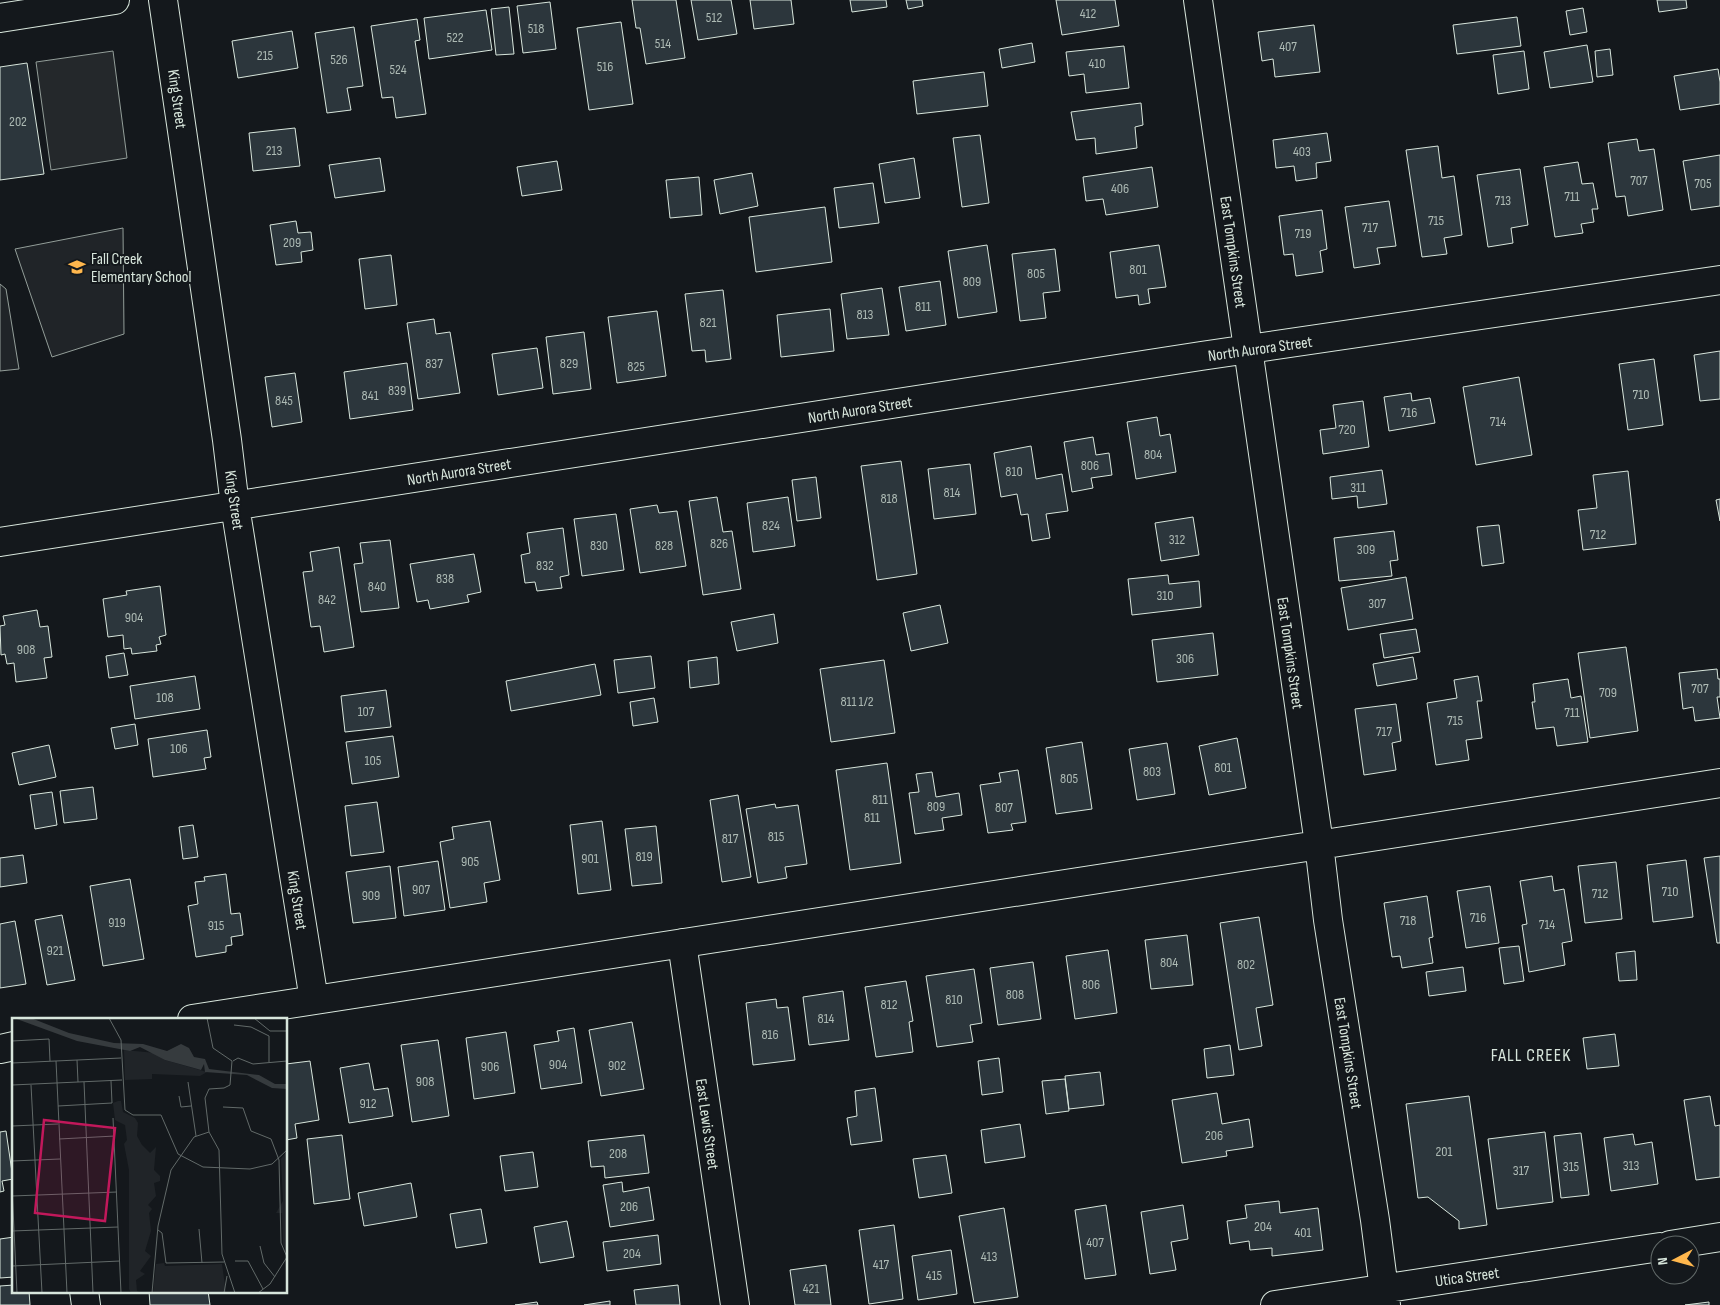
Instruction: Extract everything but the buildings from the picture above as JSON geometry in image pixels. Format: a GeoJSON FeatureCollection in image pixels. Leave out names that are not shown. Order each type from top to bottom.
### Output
{"type":"FeatureCollection","features":[{"type":"Feature","properties":{"kind":"street"},"geometry":{"type":"LineString","coordinates":[[0,18],[115,0]]}},
{"type":"Feature","properties":{"kind":"street","name":"King Street"},"geometry":{"type":"LineString","coordinates":[[163,0],[235,506],[314,1000]]}},
{"type":"Feature","properties":{"kind":"street","name":"East Tompkins Street"},"geometry":{"type":"LineString","coordinates":[[1198,0],[1319,844],[1328,920],[1375,1220],[1385,1296]]}},
{"type":"Feature","properties":{"kind":"street","name":"North Aurora Street"},"geometry":{"type":"LineString","coordinates":[[0,542],[1248,349],[1720,280]]}},
{"type":"Feature","properties":{"kind":"street"},"geometry":{"type":"LineString","coordinates":[[198,1018],[1720,783]]}},
{"type":"Feature","properties":{"kind":"street","name":"East Lewis Street"},"geometry":{"type":"LineString","coordinates":[[682,943],[734,1305]]}},
{"type":"Feature","properties":{"kind":"street"},"geometry":{"type":"LineString","coordinates":[[1700,1240],[1720,1237]]}},
{"type":"Feature","properties":{"kind":"street","name":"Utica Street"},"geometry":{"type":"LineString","coordinates":[[1275,1305],[1385,1296],[1650,1248]]}},
{"type":"Feature","properties":{"kind":"street"},"geometry":{"type":"LineString","coordinates":[[84,1292],[86,1305]]}},
{"type":"Feature","properties":{"kind":"shaded area"},"geometry":{"type":"Polygon","coordinates":[[[113,51],[127,158],[51,170],[36,62],[113,51]]]}},
{"type":"Feature","properties":{"kind":"shaded area"},"geometry":{"type":"Polygon","coordinates":[[[123,228],[124,334],[52,357],[15,249],[123,228]]]}},
{"type":"Feature","properties":{"kind":"shaded area"},"geometry":{"type":"Polygon","coordinates":[[[0,284],[6,289],[19,369],[0,371],[0,284]]]}},
{"type":"Feature","properties":{"kind":"place","name":"Fall Creek Elementary School"},"geometry":{"type":"Point","coordinates":[77,267]}},
{"type":"Feature","properties":{"kind":"district","name":"FALL CREEK"},"geometry":{"type":"Point","coordinates":[1531,1055]}}]}
